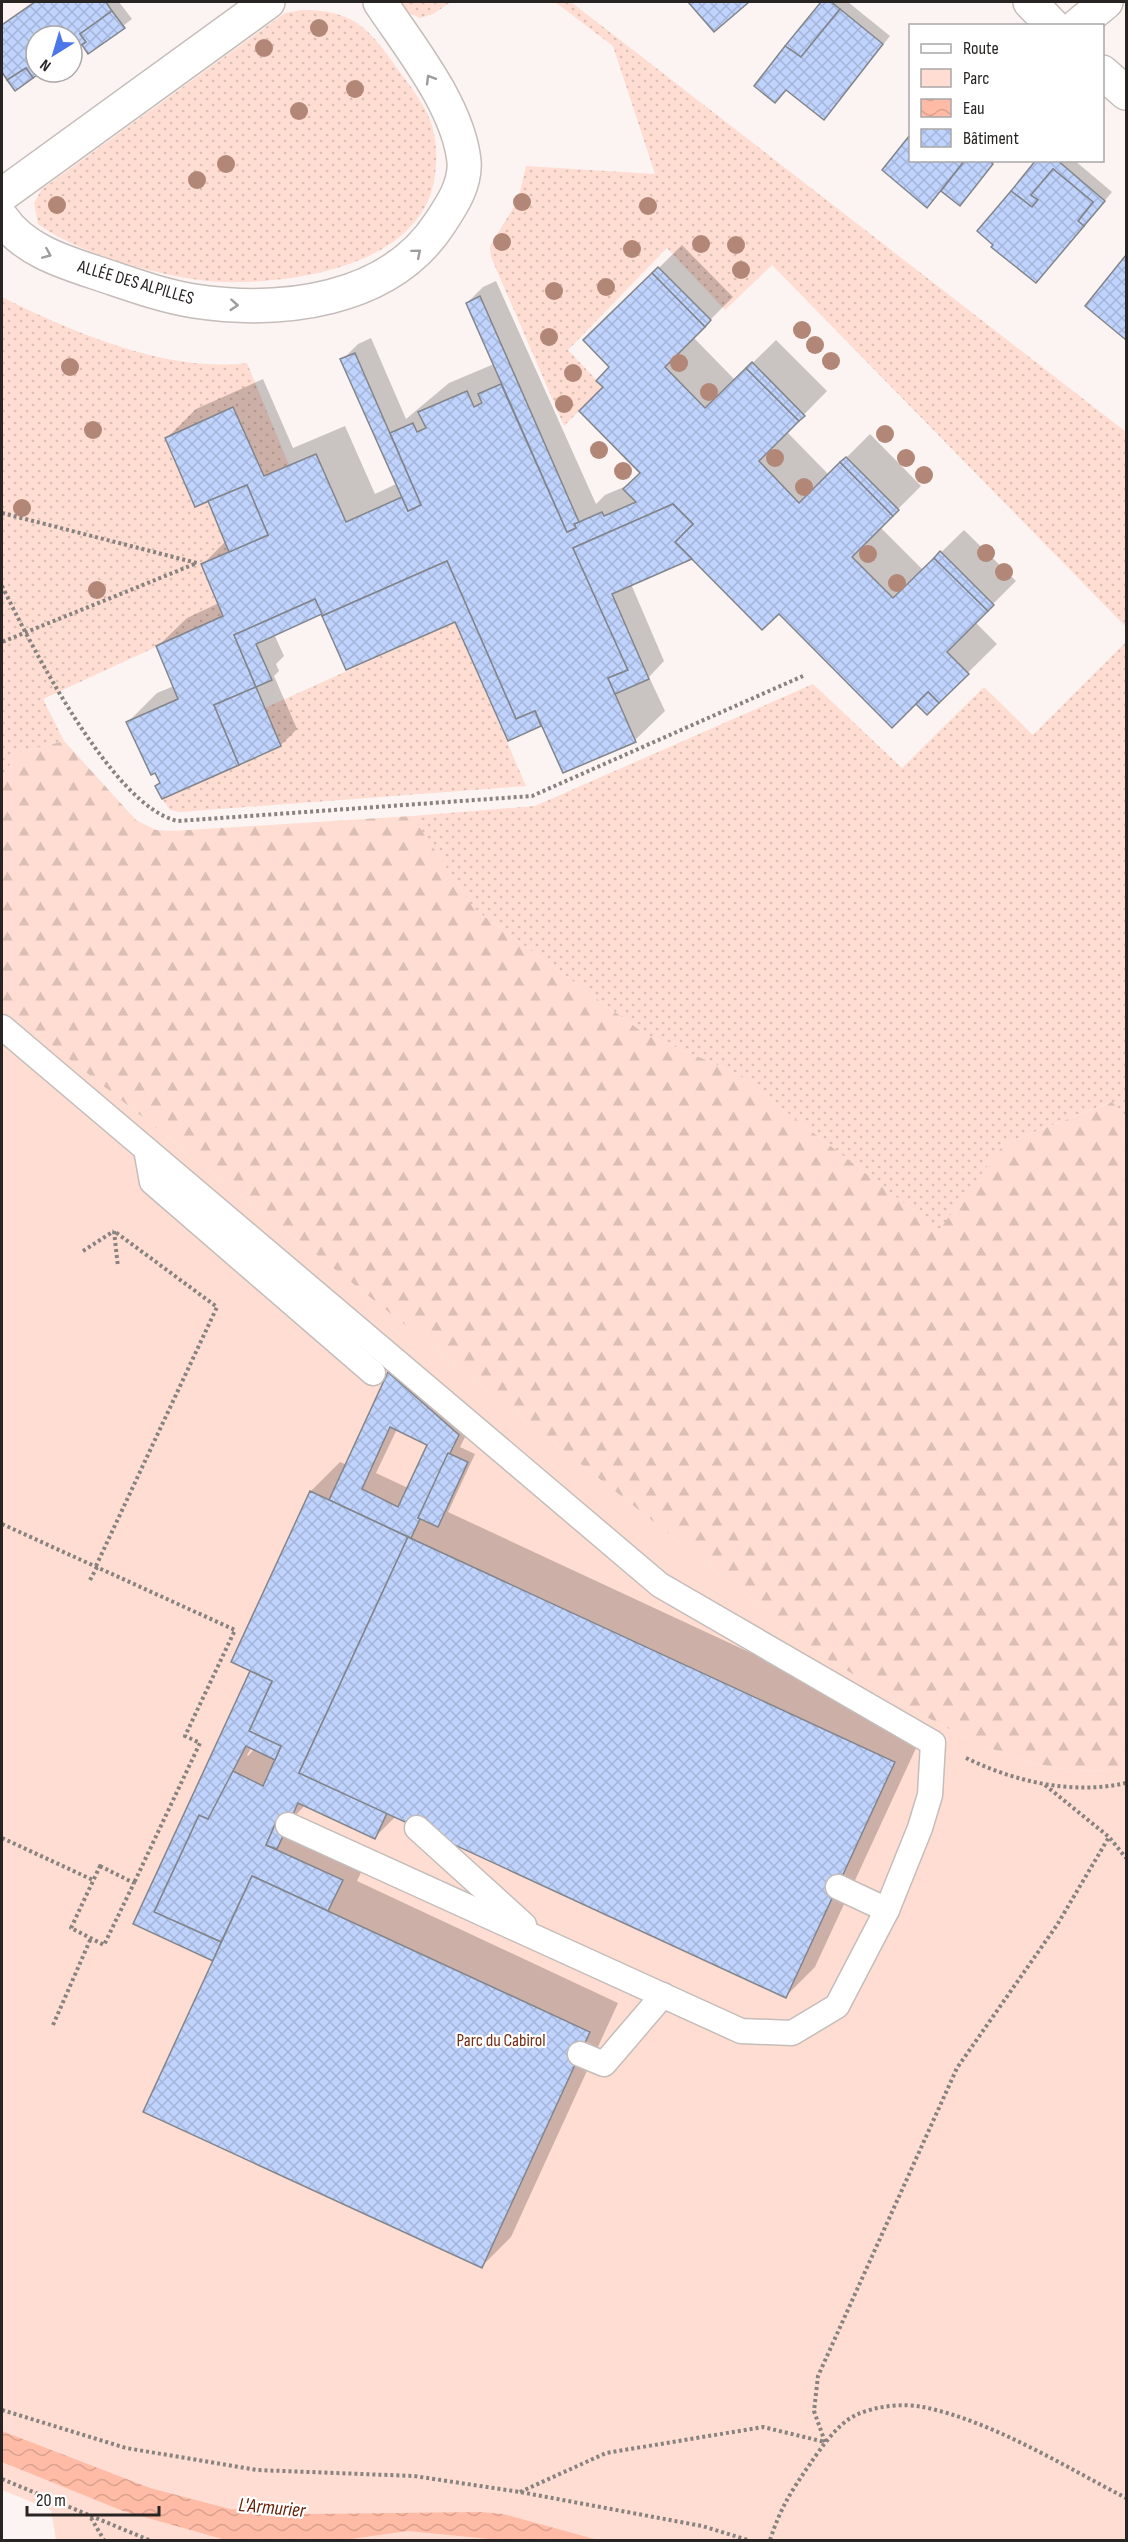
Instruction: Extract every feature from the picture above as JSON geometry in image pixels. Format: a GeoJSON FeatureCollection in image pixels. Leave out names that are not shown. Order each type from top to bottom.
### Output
{"type":"FeatureCollection","features":[{"type":"Feature","properties":{"kind":"street"},"geometry":{"type":"LineString","coordinates":[[7,180],[268,2]]}},
{"type":"Feature","properties":{"kind":"street","name":"ALLÉE DES ALPILLES"},"geometry":{"type":"LineString","coordinates":[[2,218],[8,228],[39,251],[117,279],[194,301],[257,306],[317,300],[345,293],[389,273],[426,245],[453,204],[462,183],[464,162],[458,131],[430,78],[380,2]]}},
{"type":"Feature","properties":{"kind":"street"},"geometry":{"type":"LineString","coordinates":[[1030,2],[1051,24]]}},
{"type":"Feature","properties":{"kind":"street"},"geometry":{"type":"LineString","coordinates":[[1079,24],[1106,2]]}},
{"type":"Feature","properties":{"kind":"street"},"geometry":{"type":"LineString","coordinates":[[1104,74],[1126,93]]}},
{"type":"Feature","properties":{"kind":"lane"},"geometry":{"type":"LineString","coordinates":[[2,1027],[660,1585],[933,1743],[930,1795],[909,1858],[887,1910],[837,2006],[792,2033],[741,2031],[288,1825]]}},
{"type":"Feature","properties":{"kind":"lane"},"geometry":{"type":"LineString","coordinates":[[146,1149],[152,1182],[374,1372]]}},
{"type":"Feature","properties":{"kind":"lane"},"geometry":{"type":"LineString","coordinates":[[417,1828],[540,1940]]}},
{"type":"Feature","properties":{"kind":"lane"},"geometry":{"type":"LineString","coordinates":[[838,1887],[887,1910]]}},
{"type":"Feature","properties":{"kind":"lane"},"geometry":{"type":"LineString","coordinates":[[580,2054],[604,2064],[663,1995]]}},
{"type":"Feature","properties":{"kind":"path"},"geometry":{"type":"LineString","coordinates":[[2,513],[197,562],[2,642]]}},
{"type":"Feature","properties":{"kind":"path"},"geometry":{"type":"LineString","coordinates":[[2,586],[88,741],[144,804],[166,818],[178,820],[532,796],[803,676]]}},
{"type":"Feature","properties":{"kind":"path"},"geometry":{"type":"LineString","coordinates":[[83,1251],[114,1231]]}},
{"type":"Feature","properties":{"kind":"path"},"geometry":{"type":"LineString","coordinates":[[114,1231],[118,1267]]}},
{"type":"Feature","properties":{"kind":"path"},"geometry":{"type":"LineString","coordinates":[[90,1580],[217,1307],[114,1231]]}},
{"type":"Feature","properties":{"kind":"path"},"geometry":{"type":"LineString","coordinates":[[2,1524],[235,1630],[185,1736],[200,1743],[134,1882],[104,1945],[71,1928],[100,1866],[134,1882]]}},
{"type":"Feature","properties":{"kind":"path"},"geometry":{"type":"LineString","coordinates":[[218,1621],[221,1615]]}},
{"type":"Feature","properties":{"kind":"path"},"geometry":{"type":"LineString","coordinates":[[933,1743],[978,1764],[1045,1785],[1070,1788],[1126,1783]]}},
{"type":"Feature","properties":{"kind":"path"},"geometry":{"type":"LineString","coordinates":[[1045,1785],[1109,1837],[1126,1858]]}},
{"type":"Feature","properties":{"kind":"path"},"geometry":{"type":"LineString","coordinates":[[825,2442],[814,2411],[818,2376],[957,2068],[1057,1924],[1109,1837]]}},
{"type":"Feature","properties":{"kind":"path"},"geometry":{"type":"LineString","coordinates":[[2,1838],[93,1880]]}},
{"type":"Feature","properties":{"kind":"path"},"geometry":{"type":"LineString","coordinates":[[53,2025],[91,1938]]}},
{"type":"Feature","properties":{"kind":"path"},"geometry":{"type":"LineString","coordinates":[[770,2541],[782,2504],[825,2442],[854,2416],[869,2410],[904,2405],[923,2407],[986,2428],[1126,2498]]}},
{"type":"Feature","properties":{"kind":"path"},"geometry":{"type":"LineString","coordinates":[[2,2410],[126,2448],[257,2470],[414,2476],[520,2492],[702,2526],[748,2541]]}},
{"type":"Feature","properties":{"kind":"path"},"geometry":{"type":"LineString","coordinates":[[520,2492],[606,2453],[764,2427],[825,2442]]}},
{"type":"Feature","properties":{"kind":"path"},"geometry":{"type":"LineString","coordinates":[[2,2479],[149,2541]]}},
{"type":"Feature","properties":{"kind":"path"},"geometry":{"type":"LineString","coordinates":[[90,2517],[104,2541]]}},
{"type":"Feature","properties":{"kind":"green space"},"geometry":{"type":"Polygon","coordinates":[[[399,2],[451,2],[433,14],[420,18],[407,12],[399,2]]]}},
{"type":"Feature","properties":{"kind":"green space"},"geometry":{"type":"Polygon","coordinates":[[[555,2],[571,2],[1126,432],[1126,627],[772,265],[725,310],[667,248],[568,350],[603,387],[564,426],[491,257],[490,246],[518,200],[526,166],[655,174],[613,46],[555,2]]]}},
{"type":"Feature","properties":{"kind":"green space"},"geometry":{"type":"Polygon","coordinates":[[[302,10],[336,14],[360,25],[389,57],[416,94],[429,117],[435,141],[435,175],[426,206],[407,230],[382,249],[352,263],[319,273],[285,279],[223,282],[179,277],[127,264],[77,246],[38,224],[34,203],[42,189],[285,13],[302,10]]]}},
{"type":"Feature","properties":{"kind":"green space"},"geometry":{"type":"Polygon","coordinates":[[[2,297],[89,336],[153,356],[185,362],[247,363],[289,465],[264,476],[233,407],[165,438],[195,507],[208,501],[229,552],[201,564],[223,616],[43,699],[64,741],[18,753],[2,776],[2,297]]]}},
{"type":"Feature","properties":{"kind":"green space"},"geometry":{"type":"Polygon","coordinates":[[[455,622],[526,786],[180,812],[170,810],[162,799],[281,747],[265,708],[455,622]]]}},
{"type":"Feature","properties":{"kind":"green space"},"geometry":{"type":"Polygon","coordinates":[[[1126,642],[1126,1117],[1111,1102],[1004,1144],[940,1231],[736,1073],[645,1034],[474,909],[412,816],[535,806],[813,684],[902,768],[984,687],[1033,735],[1126,642]]]}},
{"type":"Feature","properties":{"kind":"green space"},"geometry":{"type":"Polygon","coordinates":[[[64,741],[136,820],[156,830],[173,831],[412,816],[474,909],[645,1034],[736,1073],[939,1230],[1004,1144],[1112,1102],[1126,1117],[1126,1767],[1087,1771],[1048,1766],[1009,1755],[971,1740],[933,1721],[828,1660],[2,1006],[2,776],[18,753],[64,741]]]}},
{"type":"Feature","properties":{"kind":"green space","name":"Parc du Cabirol"},"geometry":{"type":"Polygon","coordinates":[[[2,1006],[828,1660],[933,1721],[971,1740],[1009,1755],[1048,1766],[1087,1771],[1126,1767],[1126,2540],[56,2540],[51,2510],[2,2490],[2,1006]]]}},
{"type":"Feature","properties":{"kind":"water"},"geometry":{"type":"Polygon","coordinates":[[[2,2431],[150,2488],[230,2509],[311,2514],[481,2512],[503,2514],[598,2540],[500,2540],[408,2531],[344,2540],[226,2540],[123,2511],[2,2462],[2,2431]]]}},
{"type":"Feature","properties":{"kind":"building"},"geometry":{"type":"Polygon","coordinates":[[[35,2],[106,2],[112,11],[84,31],[84,24],[24,24],[24,69],[7,80],[2,72],[2,25],[35,2]]]}},
{"type":"Feature","properties":{"kind":"building"},"geometry":{"type":"Polygon","coordinates":[[[688,2],[749,2],[714,32],[688,2]]]}},
{"type":"Feature","properties":{"kind":"building"},"geometry":{"type":"Polygon","coordinates":[[[821,2],[831,2],[840,9],[801,57],[785,46],[821,2]]]}},
{"type":"Feature","properties":{"kind":"building"},"geometry":{"type":"Polygon","coordinates":[[[840,9],[883,44],[824,120],[786,90],[775,103],[754,86],[785,46],[801,57],[840,9]]]}},
{"type":"Feature","properties":{"kind":"building"},"geometry":{"type":"Polygon","coordinates":[[[112,11],[125,28],[88,54],[84,48],[86,42],[84,31],[112,11]]]}},
{"type":"Feature","properties":{"kind":"building"},"geometry":{"type":"Polygon","coordinates":[[[24,69],[25,84],[15,91],[7,80],[24,69]]]}},
{"type":"Feature","properties":{"kind":"building"},"geometry":{"type":"Polygon","coordinates":[[[909,136],[909,162],[963,162],[927,208],[882,170],[909,136]]]}},
{"type":"Feature","properties":{"kind":"building"},"geometry":{"type":"Polygon","coordinates":[[[963,162],[991,162],[993,164],[960,206],[941,191],[963,162]]]}},
{"type":"Feature","properties":{"kind":"building"},"geometry":{"type":"Polygon","coordinates":[[[1034,162],[1059,162],[1105,201],[1084,226],[1078,221],[1093,202],[1053,169],[1031,195],[1038,200],[1032,207],[1011,191],[1034,162]]]}},
{"type":"Feature","properties":{"kind":"building"},"geometry":{"type":"Polygon","coordinates":[[[1053,169],[1093,202],[1078,221],[1084,226],[1036,283],[991,247],[993,245],[977,231],[1011,191],[1032,207],[1038,200],[1031,195],[1053,169]]]}},
{"type":"Feature","properties":{"kind":"building"},"geometry":{"type":"Polygon","coordinates":[[[1126,255],[1126,340],[1085,306],[1126,255]]]}},
{"type":"Feature","properties":{"kind":"building"},"geometry":{"type":"Polygon","coordinates":[[[658,267],[711,320],[705,327],[652,273],[658,267]]]}},
{"type":"Feature","properties":{"kind":"building"},"geometry":{"type":"Polygon","coordinates":[[[652,273],[705,327],[665,367],[705,408],[746,368],[799,421],[759,461],[799,503],[840,462],[893,516],[852,557],[893,598],[934,558],[988,611],[947,652],[969,674],[939,703],[928,692],[892,728],[779,614],[762,630],[675,542],[693,524],[673,504],[573,548],[628,670],[608,678],[636,742],[563,773],[535,711],[516,719],[447,561],[322,616],[315,599],[234,635],[256,687],[214,705],[239,765],[162,799],[155,786],[160,783],[155,773],[151,775],[126,722],[178,699],[156,646],[223,616],[201,564],[268,535],[247,485],[195,507],[165,438],[233,407],[264,476],[316,454],[346,522],[402,497],[408,511],[421,505],[390,433],[413,423],[417,432],[426,428],[418,412],[467,391],[474,407],[482,403],[478,394],[501,384],[567,532],[576,528],[574,524],[602,512],[604,516],[636,502],[623,489],[640,473],[579,411],[603,387],[596,381],[609,367],[583,340],[652,273]]]}},
{"type":"Feature","properties":{"kind":"building"},"geometry":{"type":"Polygon","coordinates":[[[480,296],[579,522],[574,524],[576,528],[567,532],[466,303],[480,296]]]}},
{"type":"Feature","properties":{"kind":"building"},"geometry":{"type":"Polygon","coordinates":[[[355,353],[421,505],[408,511],[340,359],[355,353]]]}},
{"type":"Feature","properties":{"kind":"building"},"geometry":{"type":"Polygon","coordinates":[[[752,362],[805,416],[799,421],[746,368],[752,362]]]}},
{"type":"Feature","properties":{"kind":"building"},"geometry":{"type":"Polygon","coordinates":[[[846,457],[899,510],[893,516],[840,462],[846,457]]]}},
{"type":"Feature","properties":{"kind":"building"},"geometry":{"type":"Polygon","coordinates":[[[247,485],[268,535],[229,552],[208,501],[247,485]]]}},
{"type":"Feature","properties":{"kind":"building"},"geometry":{"type":"Polygon","coordinates":[[[673,504],[693,524],[675,542],[692,559],[612,594],[649,679],[615,694],[608,678],[628,670],[573,548],[673,504]]]}},
{"type":"Feature","properties":{"kind":"building"},"geometry":{"type":"Polygon","coordinates":[[[940,551],[994,605],[988,611],[934,558],[940,551]]]}},
{"type":"Feature","properties":{"kind":"building"},"geometry":{"type":"Polygon","coordinates":[[[447,561],[516,719],[535,711],[541,726],[508,741],[455,622],[346,670],[322,616],[447,561]]]}},
{"type":"Feature","properties":{"kind":"building"},"geometry":{"type":"Polygon","coordinates":[[[315,599],[322,614],[256,644],[272,680],[256,687],[234,635],[315,599]]]}},
{"type":"Feature","properties":{"kind":"building"},"geometry":{"type":"Polygon","coordinates":[[[256,687],[281,746],[239,765],[214,705],[256,687]]]}},
{"type":"Feature","properties":{"kind":"building"},"geometry":{"type":"Polygon","coordinates":[[[928,692],[939,703],[927,715],[916,704],[928,692]]]}},
{"type":"Feature","properties":{"kind":"building"},"geometry":{"type":"Polygon","coordinates":[[[388,1372],[459,1435],[418,1518],[420,1519],[411,1538],[329,1500],[388,1372]],[[390,1427],[362,1489],[398,1507],[427,1445],[390,1427]]]}},
{"type":"Feature","properties":{"kind":"building"},"geometry":{"type":"Polygon","coordinates":[[[448,1453],[468,1462],[438,1527],[418,1518],[448,1453]]]}},
{"type":"Feature","properties":{"kind":"building"},"geometry":{"type":"Polygon","coordinates":[[[310,1491],[408,1537],[299,1773],[387,1813],[375,1839],[298,1803],[288,1825],[277,1820],[266,1845],[343,1880],[328,1911],[252,1876],[221,1942],[154,1912],[199,1815],[208,1819],[231,1770],[263,1786],[281,1746],[249,1731],[272,1681],[231,1662],[310,1491]]]}},
{"type":"Feature","properties":{"kind":"building"},"geometry":{"type":"Polygon","coordinates":[[[408,1537],[895,1762],[786,1998],[299,1773],[408,1537]]]}},
{"type":"Feature","properties":{"kind":"building"},"geometry":{"type":"Polygon","coordinates":[[[250,1671],[272,1681],[249,1731],[281,1746],[275,1760],[246,1746],[208,1819],[199,1815],[154,1912],[221,1942],[213,1961],[133,1924],[250,1671]]]}},
{"type":"Feature","properties":{"kind":"building"},"geometry":{"type":"Polygon","coordinates":[[[277,1820],[288,1825],[277,1849],[266,1845],[277,1820]]]}},
{"type":"Feature","properties":{"kind":"building"},"geometry":{"type":"Polygon","coordinates":[[[252,1876],[590,2032],[482,2268],[143,2112],[252,1876]]]}},
{"type":"Feature","properties":{"kind":"water label","name":"L'Armurier"},"geometry":{"type":"Point","coordinates":[272,2507]}}]}
